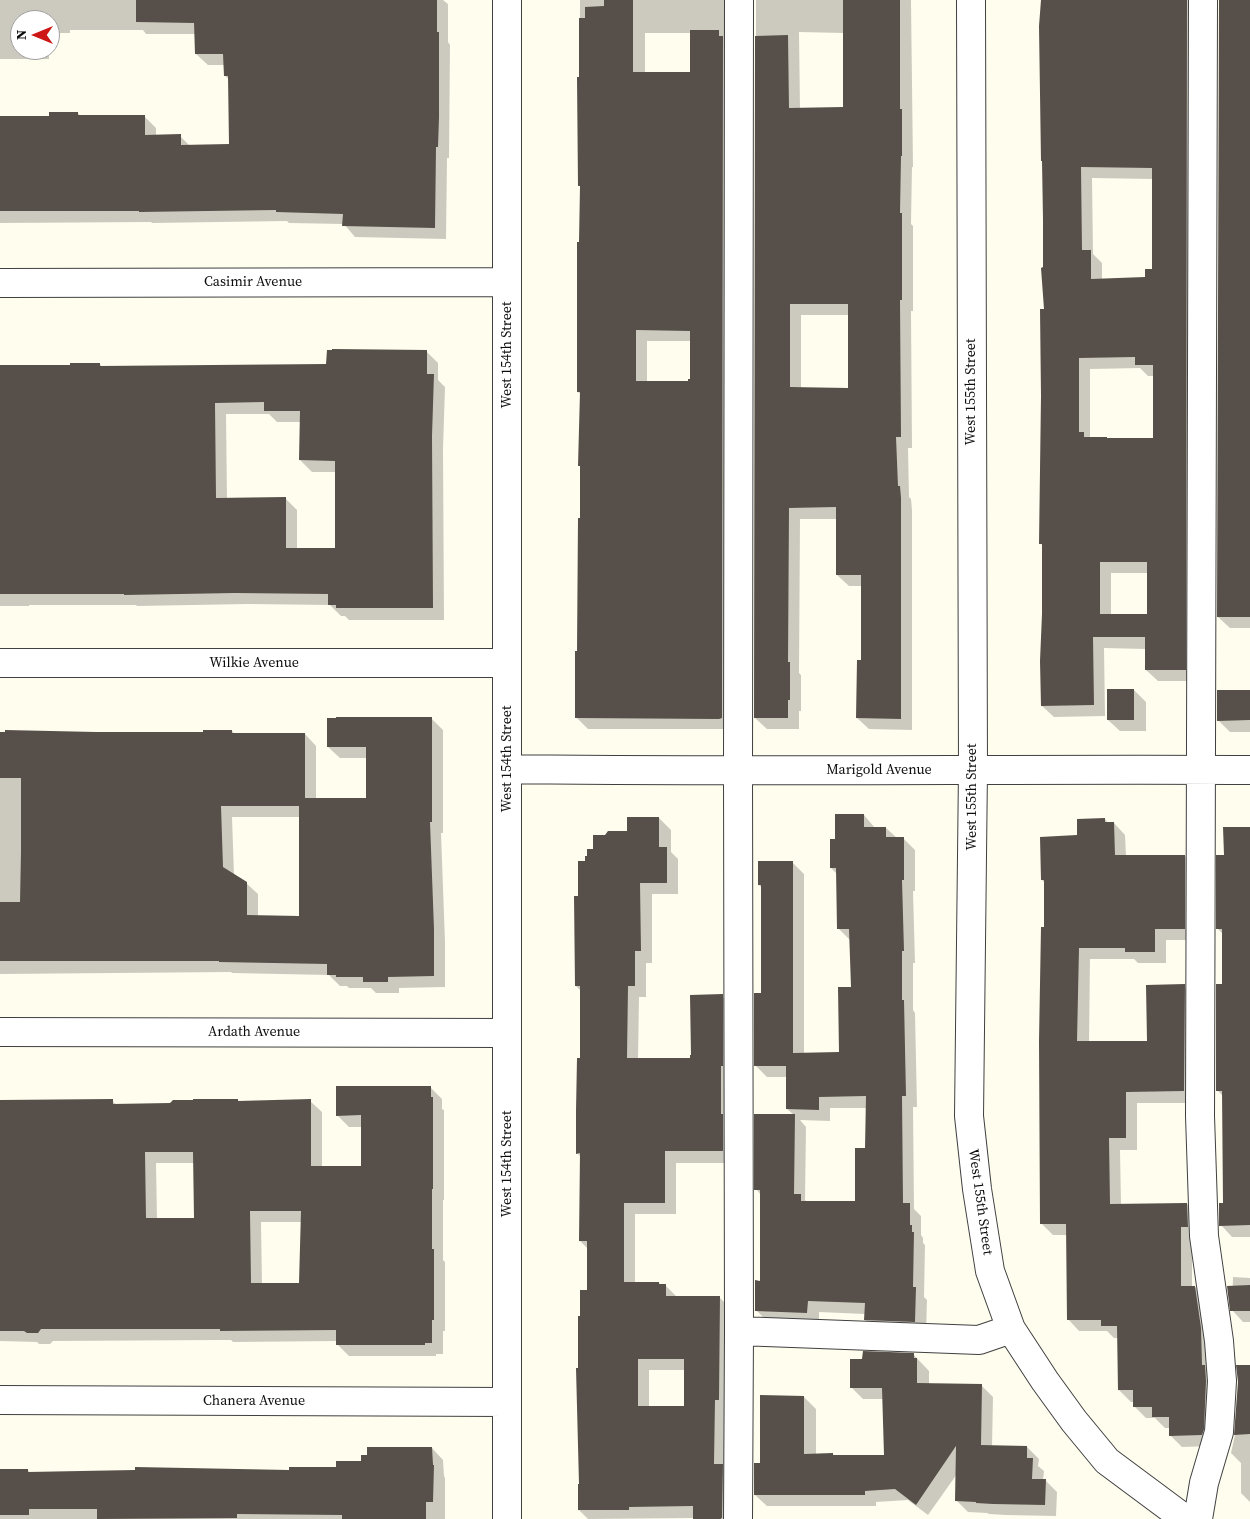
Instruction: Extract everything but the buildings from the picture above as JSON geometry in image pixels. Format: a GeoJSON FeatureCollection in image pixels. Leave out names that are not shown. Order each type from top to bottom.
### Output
{"type":"FeatureCollection","features":[{"type":"Feature","properties":{"kind":"street","name":"West 154th Street"},"geometry":{"type":"LineString","coordinates":[[507,0],[507,1519]]}},
{"type":"Feature","properties":{"kind":"street"},"geometry":{"type":"LineString","coordinates":[[738,1519],[740,1331],[738,771],[739,0]]}},
{"type":"Feature","properties":{"kind":"street","name":"West 155th Street"},"geometry":{"type":"LineString","coordinates":[[970,0],[973,769],[969,1116],[977,1189],[990,1271],[1011,1329],[1045,1382],[1107,1461],[1185,1519]]}},
{"type":"Feature","properties":{"kind":"street"},"geometry":{"type":"LineString","coordinates":[[1198,1519],[1204,1483],[1219,1432],[1222,1382],[1218,1332],[1204,1236],[1200,1116],[1203,0]]}},
{"type":"Feature","properties":{"kind":"street","name":"Casimir Avenue"},"geometry":{"type":"LineString","coordinates":[[0,283],[507,282]]}},
{"type":"Feature","properties":{"kind":"street","name":"Wilkie Avenue"},"geometry":{"type":"LineString","coordinates":[[0,663],[507,663]]}},
{"type":"Feature","properties":{"kind":"street","name":"Marigold Avenue"},"geometry":{"type":"LineString","coordinates":[[507,769],[738,771],[973,769],[1250,770]]}},
{"type":"Feature","properties":{"kind":"street","name":"Ardath Avenue"},"geometry":{"type":"LineString","coordinates":[[0,1032],[507,1033]]}},
{"type":"Feature","properties":{"kind":"street"},"geometry":{"type":"LineString","coordinates":[[740,1331],[979,1340],[1011,1329]]}},
{"type":"Feature","properties":{"kind":"street","name":"Chanera Avenue"},"geometry":{"type":"LineString","coordinates":[[0,1400],[507,1402]]}}]}
